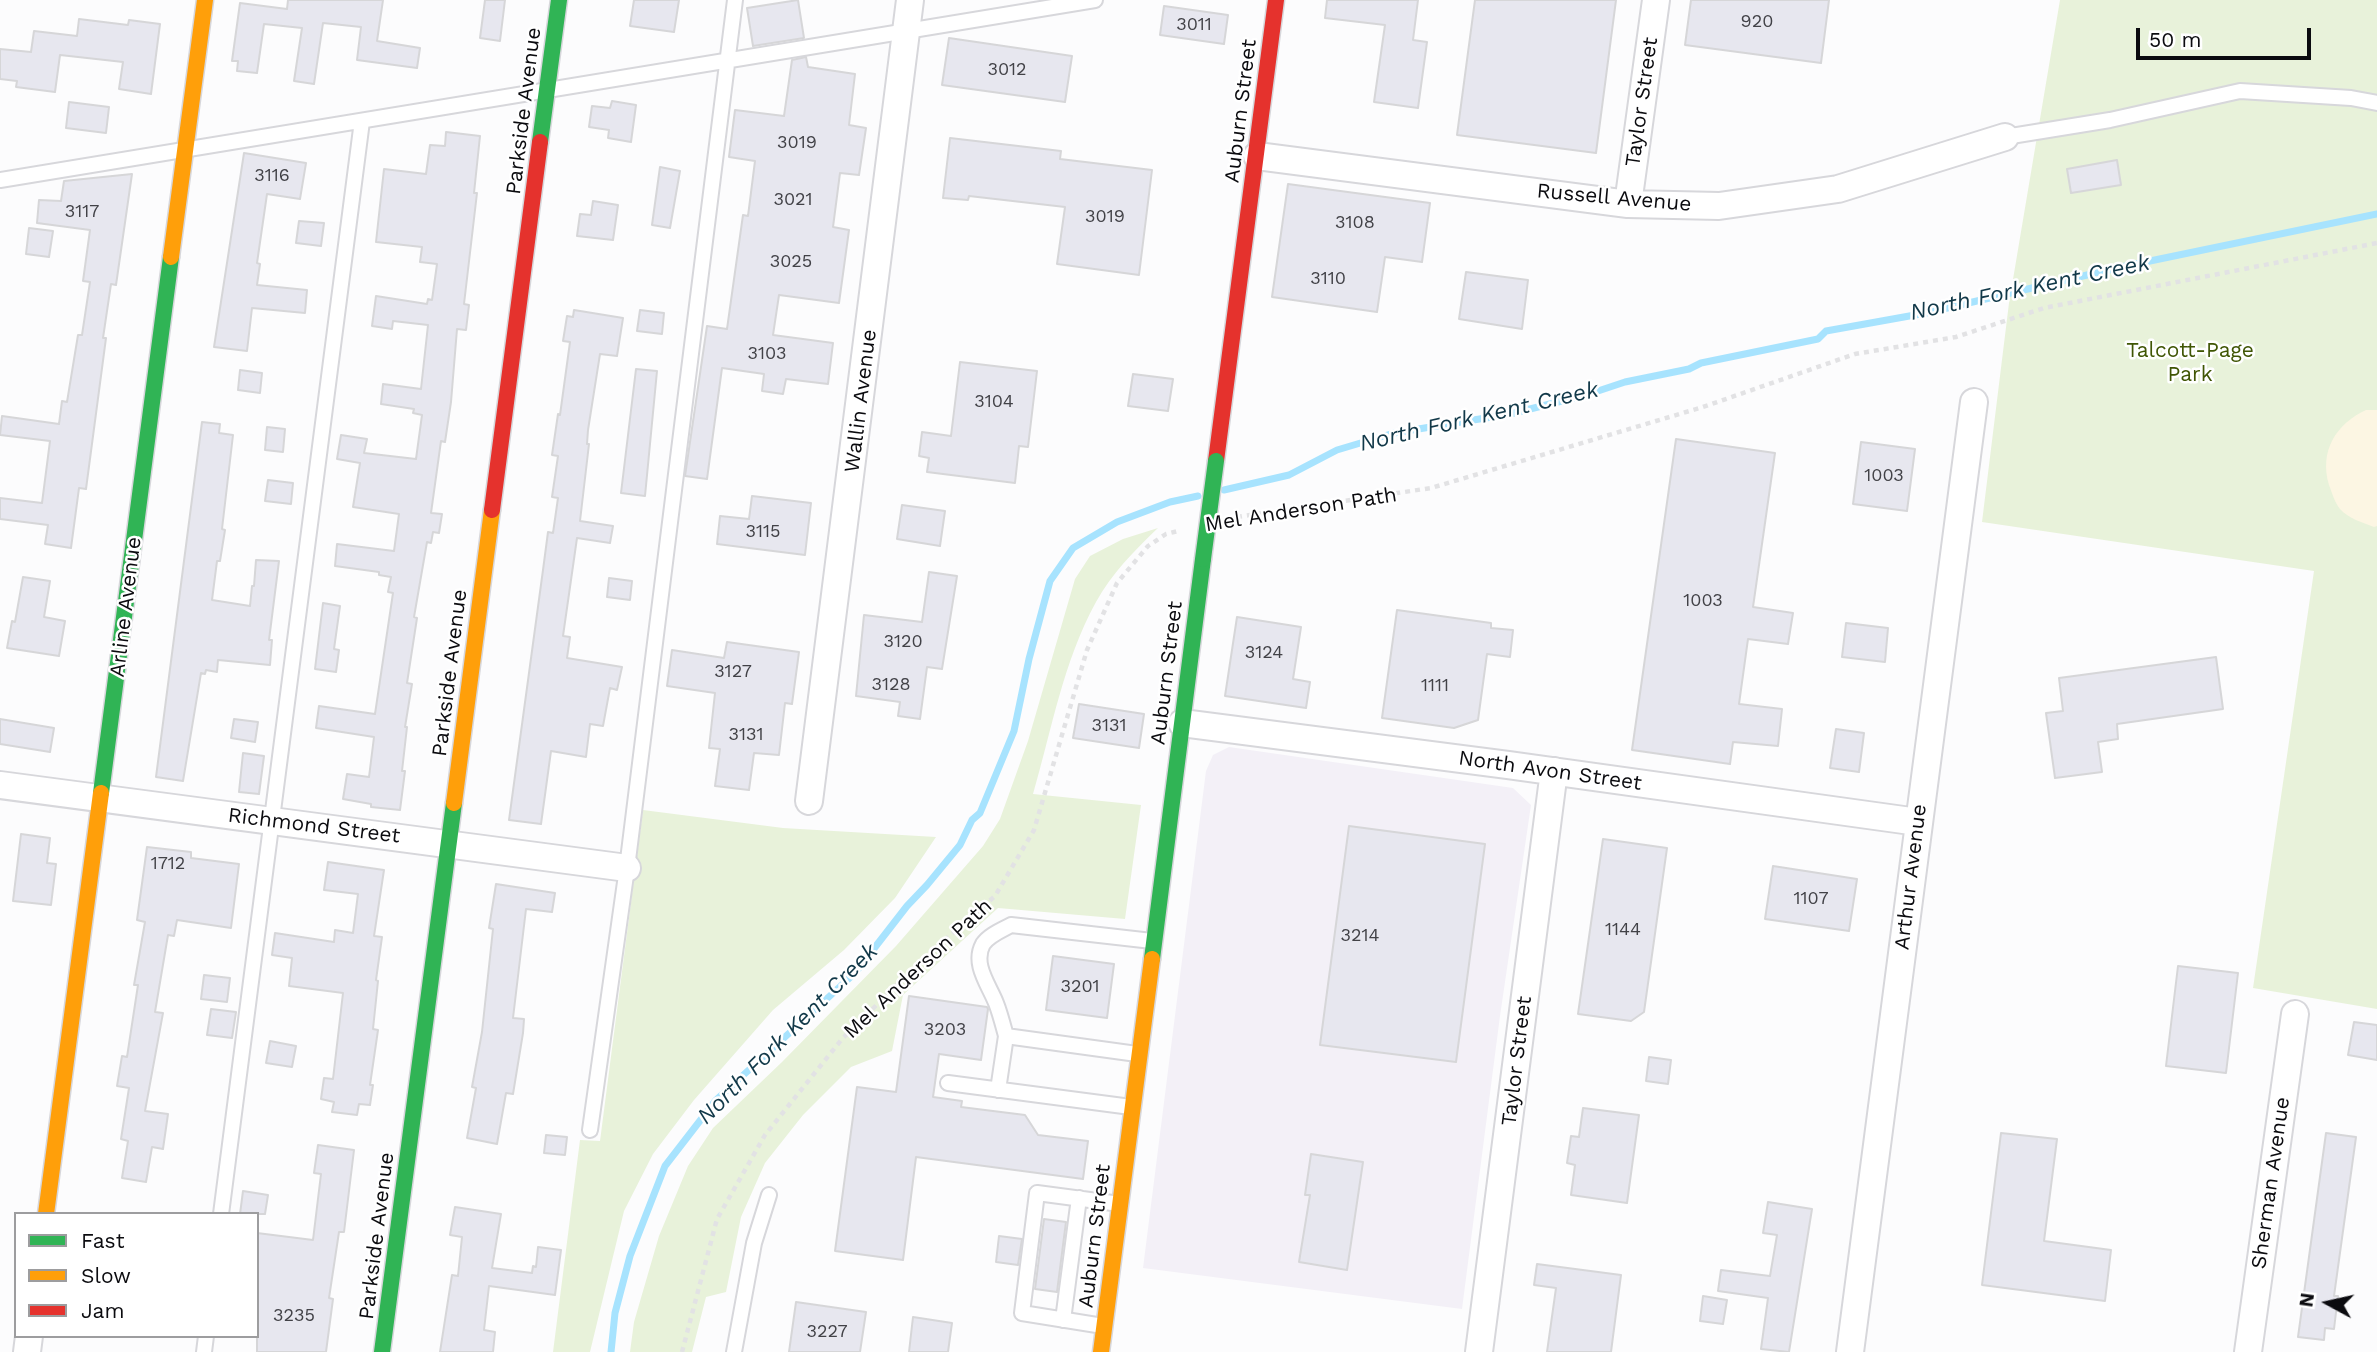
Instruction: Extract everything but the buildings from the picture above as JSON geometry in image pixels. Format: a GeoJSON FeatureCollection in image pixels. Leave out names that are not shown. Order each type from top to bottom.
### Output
{"type":"FeatureCollection","features":[{"type":"Feature","properties":{"kind":"street","name":"Arline Avenue"},"geometry":{"type":"LineString","coordinates":[[46,1212],[205,0]]}},
{"type":"Feature","properties":{"kind":"street","name":"Parkside Avenue"},"geometry":{"type":"LineString","coordinates":[[383,1352],[559,0]]}},
{"type":"Feature","properties":{"kind":"street","name":"Wallin Avenue"},"geometry":{"type":"LineString","coordinates":[[809,801],[910,0]]}},
{"type":"Feature","properties":{"kind":"street","name":"Auburn Street"},"geometry":{"type":"LineString","coordinates":[[1101,1352],[1276,0]]}},
{"type":"Feature","properties":{"kind":"street","name":"Taylor Street"},"geometry":{"type":"LineString","coordinates":[[1628,204],[1656,0]]}},
{"type":"Feature","properties":{"kind":"street","name":"Russell Avenue"},"geometry":{"type":"LineString","coordinates":[[1257,156],[1628,204],[1719,206],[1838,190],[2006,136]]}},
{"type":"Feature","properties":{"kind":"street","name":"Arthur Avenue"},"geometry":{"type":"LineString","coordinates":[[1850,1352],[1974,402]]}},
{"type":"Feature","properties":{"kind":"street","name":"North Avon Street"},"geometry":{"type":"LineString","coordinates":[[1182,723],[1918,822]]}},
{"type":"Feature","properties":{"kind":"street","name":"Taylor Street"},"geometry":{"type":"LineString","coordinates":[[1479,1352],[1554,771]]}},
{"type":"Feature","properties":{"kind":"street","name":"Richmond Street"},"geometry":{"type":"LineString","coordinates":[[0,785],[627,868]]}},
{"type":"Feature","properties":{"kind":"street","name":"Sherman Avenue"},"geometry":{"type":"LineString","coordinates":[[2248,1352],[2295,1014]]}},
{"type":"Feature","properties":{"kind":"lane"},"geometry":{"type":"LineString","coordinates":[[590,1130],[627,868],[735,0]]}},
{"type":"Feature","properties":{"kind":"lane"},"geometry":{"type":"LineString","coordinates":[[0,180],[1095,0]]}},
{"type":"Feature","properties":{"kind":"lane"},"geometry":{"type":"LineString","coordinates":[[2006,136],[2110,120],[2240,91],[2351,98],[2377,103]]}},
{"type":"Feature","properties":{"kind":"lane"},"geometry":{"type":"LineString","coordinates":[[221,1212],[362,121]]}},
{"type":"Feature","properties":{"kind":"lane"},"geometry":{"type":"LineString","coordinates":[[998,1090],[1006,1035],[996,1002],[983,976],[980,957],[984,944],[995,933],[1011,925],[1154,941]]}},
{"type":"Feature","properties":{"kind":"lane"},"geometry":{"type":"LineString","coordinates":[[1006,1035],[1139,1055]]}},
{"type":"Feature","properties":{"kind":"lane"},"geometry":{"type":"LineString","coordinates":[[948,1083],[1133,1108]]}},
{"type":"Feature","properties":{"kind":"lane"},"geometry":{"type":"LineString","coordinates":[[1104,1326],[1022,1313],[1037,1193],[1120,1204]]}},
{"type":"Feature","properties":{"kind":"lane"},"geometry":{"type":"LineString","coordinates":[[734,1352],[754,1243],[769,1195]]}},
{"type":"Feature","properties":{"kind":"lane"},"geometry":{"type":"LineString","coordinates":[[1063,1320],[1079,1198]]}},
{"type":"Feature","properties":{"kind":"path","name":"Mel Anderson Path"},"geometry":{"type":"LineString","coordinates":[[1234,517],[1431,488],[1703,407],[1856,354],[1956,337],[2044,308],[2377,243]]}},
{"type":"Feature","properties":{"kind":"path","name":"Mel Anderson Path"},"geometry":{"type":"LineString","coordinates":[[682,1352],[718,1219],[765,1135],[842,1039],[922,960],[995,896],[1034,830],[1087,650],[1117,583],[1148,546],[1166,534],[1180,531]]}},
{"type":"Feature","properties":{"kind":"shaded area"},"geometry":{"type":"Polygon","coordinates":[[[1229,747],[1513,788],[1531,805],[1462,1309],[1143,1268],[1206,771],[1213,755],[1229,747]]]}},
{"type":"Feature","properties":{"kind":"green space","name":"Talcott-Page Park"},"geometry":{"type":"Polygon","coordinates":[[[2060,0],[2377,0],[2377,1009],[2253,988],[2314,571],[1982,522],[2009,303],[2060,0]]]}},
{"type":"Feature","properties":{"kind":"green space"},"geometry":{"type":"Polygon","coordinates":[[[1158,528],[1109,581],[1085,625],[1059,696],[1033,794],[1141,805],[1125,919],[998,908],[903,995],[892,1051],[851,1067],[803,1115],[765,1163],[741,1217],[726,1292],[706,1297],[692,1352],[630,1352],[634,1322],[659,1236],[688,1166],[713,1128],[896,946],[983,846],[1000,819],[1028,741],[1075,579],[1090,556],[1123,539],[1158,528]]]}},
{"type":"Feature","properties":{"kind":"green space"},"geometry":{"type":"Polygon","coordinates":[[[643,810],[783,828],[936,837],[895,898],[844,950],[773,1010],[694,1100],[653,1154],[624,1211],[590,1352],[553,1352],[580,1140],[600,1141],[643,810]]]}},
{"type":"Feature","properties":{"kind":"sand"},"geometry":{"type":"Polygon","coordinates":[[[2366,410],[2377,410],[2377,526],[2374,527],[2352,518],[2340,509],[2332,495],[2326,473],[2328,450],[2332,440],[2346,423],[2366,410]]]}},
{"type":"Feature","properties":{"kind":"waterway","name":"North Fork Kent Creek"},"geometry":{"type":"LineString","coordinates":[[1224,490],[1289,475],[1337,450],[1394,433],[1510,414],[1625,382],[1689,369],[1701,363],[1818,339],[1826,331],[1926,313],[2121,267],[2377,214]]}},
{"type":"Feature","properties":{"kind":"waterway","name":"North Fork Kent Creek"},"geometry":{"type":"LineString","coordinates":[[611,1352],[615,1313],[630,1256],[665,1166],[716,1100],[855,973],[907,906],[960,845],[972,820],[980,813],[1014,731],[1029,659],[1050,581],[1073,548],[1117,522],[1170,502],[1198,496]]}},
{"type":"Feature","properties":{"kind":"traffic: fast"},"geometry":{"type":"LineString","coordinates":[[540,142],[559,0]]}},
{"type":"Feature","properties":{"kind":"traffic: fast"},"geometry":{"type":"LineString","coordinates":[[101,793],[171,257]]}},
{"type":"Feature","properties":{"kind":"traffic: fast"},"geometry":{"type":"LineString","coordinates":[[1203,559],[1216,461]]}},
{"type":"Feature","properties":{"kind":"traffic: fast"},"geometry":{"type":"LineString","coordinates":[[1152,959],[1203,559]]}},
{"type":"Feature","properties":{"kind":"traffic: fast"},"geometry":{"type":"LineString","coordinates":[[382,1352],[454,803]]}},
{"type":"Feature","properties":{"kind":"traffic: slow"},"geometry":{"type":"LineString","coordinates":[[171,257],[205,0]]}},
{"type":"Feature","properties":{"kind":"traffic: slow"},"geometry":{"type":"LineString","coordinates":[[454,803],[492,510]]}},
{"type":"Feature","properties":{"kind":"traffic: slow"},"geometry":{"type":"LineString","coordinates":[[46,1212],[101,793]]}},
{"type":"Feature","properties":{"kind":"traffic: slow"},"geometry":{"type":"LineString","coordinates":[[1101,1352],[1152,959]]}},
{"type":"Feature","properties":{"kind":"traffic: jam"},"geometry":{"type":"LineString","coordinates":[[1216,461],[1276,0]]}},
{"type":"Feature","properties":{"kind":"traffic: jam"},"geometry":{"type":"LineString","coordinates":[[492,510],[540,142]]}}]}
